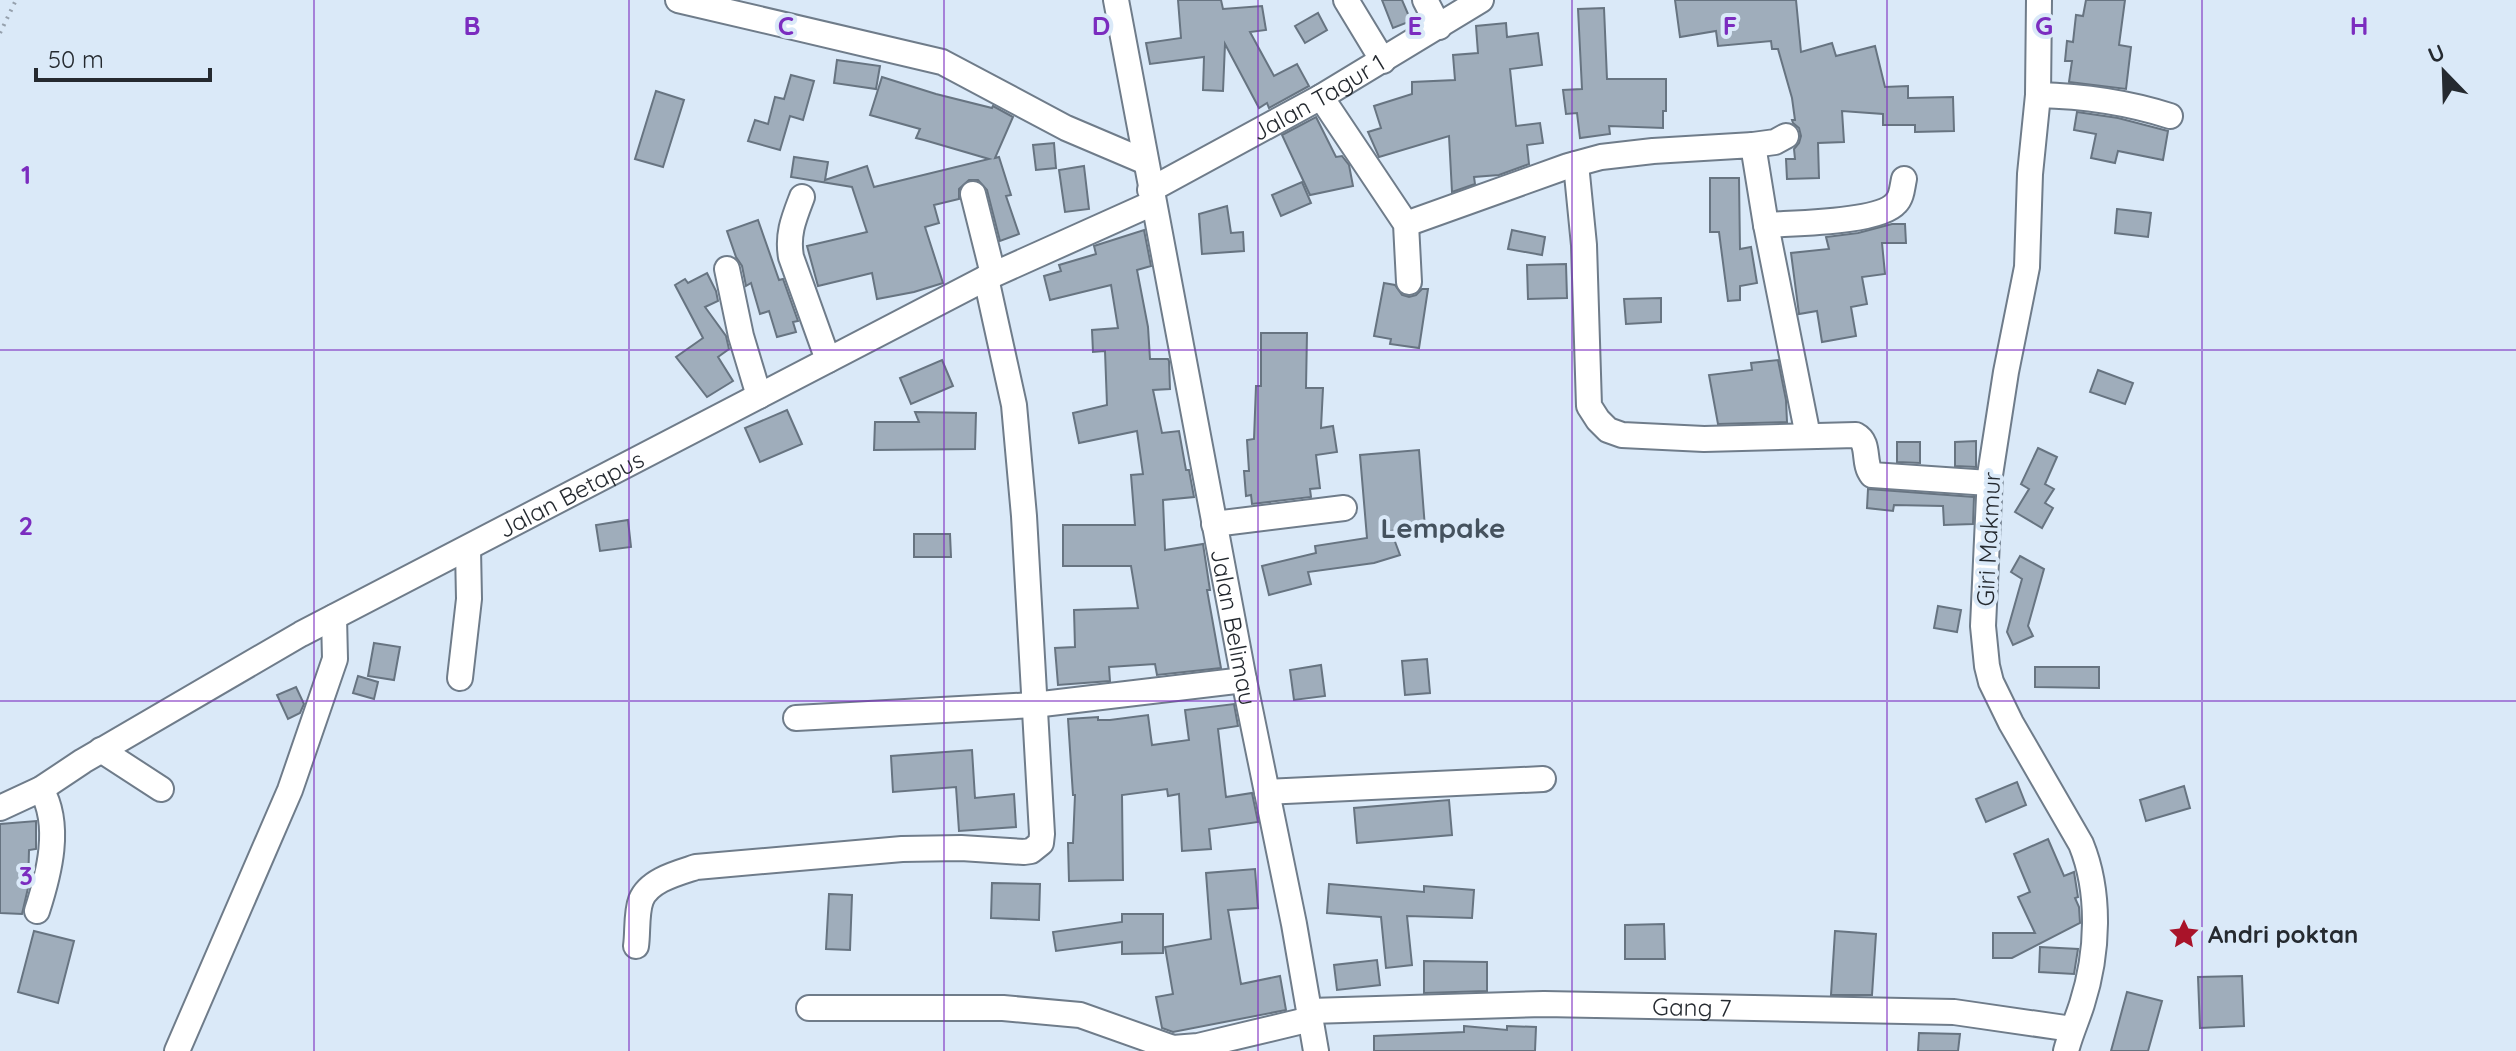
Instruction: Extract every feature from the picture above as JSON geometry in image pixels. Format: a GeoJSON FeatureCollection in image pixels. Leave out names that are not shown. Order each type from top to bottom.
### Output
{"type":"FeatureCollection","features":[{"type":"Feature","properties":{"kind":"street"},"geometry":{"type":"LineString","coordinates":[[678,0],[942,62],[1066,128],[1146,162]]}},
{"type":"Feature","properties":{"kind":"street","name":"Jalan Belimau"},"geometry":{"type":"LineString","coordinates":[[1116,0],[1316,1051]]}},
{"type":"Feature","properties":{"kind":"street"},"geometry":{"type":"LineString","coordinates":[[1346,0],[1383,61]]}},
{"type":"Feature","properties":{"kind":"street"},"geometry":{"type":"LineString","coordinates":[[1425,0],[1439,27]]}},
{"type":"Feature","properties":{"kind":"street","name":"Jalan Tagur 1"},"geometry":{"type":"LineString","coordinates":[[1151,196],[1383,61],[1481,0]]}},
{"type":"Feature","properties":{"kind":"street","name":"Giri Makmur"},"geometry":{"type":"LineString","coordinates":[[2039,0],[2038,95],[2030,174],[2027,267],[2006,372],[1989,483],[1983,626],[1991,682],[2011,723],[2081,844],[2089,865],[2093,885],[2093,959],[2069,1040]]}},
{"type":"Feature","properties":{"kind":"street"},"geometry":{"type":"LineString","coordinates":[[2038,95],[2077,95],[2139,106],[2170,116]]}},
{"type":"Feature","properties":{"kind":"street"},"geometry":{"type":"LineString","coordinates":[[1321,97],[1406,224],[1409,282]]}},
{"type":"Feature","properties":{"kind":"street"},"geometry":{"type":"LineString","coordinates":[[1406,224],[1601,157],[1753,145],[1775,142],[1786,136]]}},
{"type":"Feature","properties":{"kind":"street"},"geometry":{"type":"LineString","coordinates":[[1753,145],[1808,436]]}},
{"type":"Feature","properties":{"kind":"street"},"geometry":{"type":"LineString","coordinates":[[1576,164],[1584,245],[1589,406],[1608,430],[1622,435],[1704,439],[1847,434],[1861,437],[1866,449],[1867,469],[1872,475],[1989,483]]}},
{"type":"Feature","properties":{"kind":"street"},"geometry":{"type":"LineString","coordinates":[[1766,225],[1869,217],[1895,205],[1900,198],[1904,179]]}},
{"type":"Feature","properties":{"kind":"street"},"geometry":{"type":"LineString","coordinates":[[636,946],[640,902],[647,892],[673,875],[696,867],[902,849],[961,848],[1024,852],[1041,843],[1024,516],[1014,405],[973,194]]}},
{"type":"Feature","properties":{"kind":"street","name":"Jalan Betapus"},"geometry":{"type":"LineString","coordinates":[[0,808],[41,789],[101,750],[334,617],[990,276],[1151,196]]}},
{"type":"Feature","properties":{"kind":"street"},"geometry":{"type":"LineString","coordinates":[[802,197],[790,228],[791,257],[828,360]]}},
{"type":"Feature","properties":{"kind":"street"},"geometry":{"type":"LineString","coordinates":[[727,269],[741,336],[759,396]]}},
{"type":"Feature","properties":{"kind":"street"},"geometry":{"type":"LineString","coordinates":[[1214,524],[1344,508]]}},
{"type":"Feature","properties":{"kind":"street"},"geometry":{"type":"LineString","coordinates":[[460,678],[469,599],[468,549]]}},
{"type":"Feature","properties":{"kind":"street"},"geometry":{"type":"LineString","coordinates":[[177,1051],[290,790],[335,659],[334,617]]}},
{"type":"Feature","properties":{"kind":"street"},"geometry":{"type":"LineString","coordinates":[[796,718],[1034,705],[1244,680]]}},
{"type":"Feature","properties":{"kind":"street"},"geometry":{"type":"LineString","coordinates":[[101,750],[161,789]]}},
{"type":"Feature","properties":{"kind":"street"},"geometry":{"type":"LineString","coordinates":[[1267,792],[1543,779]]}},
{"type":"Feature","properties":{"kind":"street"},"geometry":{"type":"LineString","coordinates":[[37,911],[53,834],[49,804],[41,789]]}},
{"type":"Feature","properties":{"kind":"street","name":"Gang 7"},"geometry":{"type":"LineString","coordinates":[[809,1008],[1003,1008],[1080,1015],[1173,1048],[1198,1046],[1310,1015],[1544,1004],[1954,1012],[2069,1040]]}},
{"type":"Feature","properties":{"kind":"path"},"geometry":{"type":"LineString","coordinates":[[0,33],[16,0]]}},
{"type":"Feature","properties":{"kind":"building"},"geometry":{"type":"Polygon","coordinates":[[[1178,0],[1221,0],[1223,9],[1262,6],[1266,30],[1250,32],[1274,76],[1297,64],[1309,86],[1269,108],[1267,103],[1259,108],[1225,44],[1223,91],[1203,90],[1204,57],[1150,64],[1146,43],[1181,38],[1178,0]]]}},
{"type":"Feature","properties":{"kind":"building"},"geometry":{"type":"Polygon","coordinates":[[[1382,0],[1402,0],[1411,21],[1393,28],[1382,0]]]}},
{"type":"Feature","properties":{"kind":"building"},"geometry":{"type":"Polygon","coordinates":[[[1675,0],[1796,0],[1801,52],[1832,43],[1836,56],[1875,46],[1885,87],[1908,86],[1908,98],[1953,97],[1954,131],[1915,132],[1915,125],[1883,125],[1883,114],[1842,111],[1844,142],[1818,143],[1819,178],[1787,179],[1786,159],[1795,159],[1794,149],[1801,136],[1792,120],[1795,120],[1792,98],[1778,49],[1772,49],[1771,41],[1718,46],[1716,31],[1680,37],[1675,0]]]}},
{"type":"Feature","properties":{"kind":"building"},"geometry":{"type":"Polygon","coordinates":[[[2086,0],[2125,0],[2119,45],[2131,47],[2126,89],[2069,82],[2072,61],[2065,61],[2067,41],[2073,42],[2076,15],[2083,16],[2086,0]]]}},
{"type":"Feature","properties":{"kind":"building"},"geometry":{"type":"Polygon","coordinates":[[[1604,8],[1607,79],[1666,79],[1663,128],[1609,126],[1610,134],[1580,138],[1577,113],[1566,114],[1563,90],[1582,89],[1578,9],[1604,8]]]}},
{"type":"Feature","properties":{"kind":"building"},"geometry":{"type":"Polygon","coordinates":[[[1318,13],[1327,30],[1305,43],[1295,26],[1318,13]]]}},
{"type":"Feature","properties":{"kind":"building"},"geometry":{"type":"Polygon","coordinates":[[[1506,23],[1507,37],[1538,33],[1542,65],[1510,69],[1516,126],[1540,123],[1543,143],[1527,145],[1529,164],[1499,175],[1474,177],[1475,184],[1452,192],[1449,136],[1379,157],[1368,132],[1381,128],[1374,106],[1412,94],[1412,82],[1455,80],[1453,55],[1478,53],[1476,26],[1506,23]]]}},
{"type":"Feature","properties":{"kind":"building"},"geometry":{"type":"Polygon","coordinates":[[[837,60],[880,66],[876,89],[834,83],[837,60]]]}},
{"type":"Feature","properties":{"kind":"building"},"geometry":{"type":"Polygon","coordinates":[[[791,75],[814,81],[803,120],[790,116],[780,150],[748,141],[755,120],[768,124],[775,97],[784,99],[791,75]]]}},
{"type":"Feature","properties":{"kind":"building"},"geometry":{"type":"Polygon","coordinates":[[[882,77],[936,94],[993,106],[1013,117],[995,158],[999,157],[1011,195],[1006,196],[1019,234],[1000,241],[987,190],[978,180],[969,180],[959,189],[959,199],[934,205],[939,223],[925,227],[943,283],[877,299],[872,273],[818,286],[807,246],[867,232],[852,187],[791,177],[794,157],[828,162],[825,180],[867,166],[874,187],[989,159],[916,138],[920,129],[870,115],[882,77]]]}},
{"type":"Feature","properties":{"kind":"building"},"geometry":{"type":"Polygon","coordinates":[[[656,91],[684,100],[663,167],[635,159],[656,91]]]}},
{"type":"Feature","properties":{"kind":"building"},"geometry":{"type":"Polygon","coordinates":[[[2077,112],[2118,118],[2168,131],[2163,160],[2118,151],[2115,163],[2091,158],[2096,134],[2074,130],[2077,112]]]}},
{"type":"Feature","properties":{"kind":"building"},"geometry":{"type":"Polygon","coordinates":[[[1316,117],[1336,157],[1342,156],[1349,165],[1353,186],[1310,195],[1282,135],[1316,117]]]}},
{"type":"Feature","properties":{"kind":"building"},"geometry":{"type":"Polygon","coordinates":[[[1054,143],[1056,168],[1036,170],[1033,145],[1054,143]]]}},
{"type":"Feature","properties":{"kind":"building"},"geometry":{"type":"Polygon","coordinates":[[[1084,166],[1089,209],[1065,212],[1059,170],[1084,166]]]}},
{"type":"Feature","properties":{"kind":"building"},"geometry":{"type":"Polygon","coordinates":[[[1710,178],[1739,178],[1740,249],[1751,247],[1757,283],[1740,286],[1740,300],[1728,301],[1719,232],[1710,232],[1710,178]]]}},
{"type":"Feature","properties":{"kind":"building"},"geometry":{"type":"Polygon","coordinates":[[[1302,182],[1311,203],[1281,216],[1272,195],[1302,182]]]}},
{"type":"Feature","properties":{"kind":"building"},"geometry":{"type":"Polygon","coordinates":[[[1227,206],[1231,233],[1243,232],[1244,251],[1202,254],[1199,214],[1227,206]]]}},
{"type":"Feature","properties":{"kind":"building"},"geometry":{"type":"Polygon","coordinates":[[[2117,209],[2151,213],[2148,237],[2115,233],[2117,209]]]}},
{"type":"Feature","properties":{"kind":"building"},"geometry":{"type":"Polygon","coordinates":[[[758,220],[779,280],[783,279],[798,321],[793,322],[796,332],[777,337],[769,311],[760,314],[751,283],[746,286],[742,266],[727,231],[758,220]]]}},
{"type":"Feature","properties":{"kind":"building"},"geometry":{"type":"Polygon","coordinates":[[[1905,224],[1906,243],[1882,243],[1885,274],[1862,277],[1867,304],[1851,307],[1856,336],[1822,342],[1817,311],[1799,314],[1791,253],[1829,249],[1826,237],[1905,224]]]}},
{"type":"Feature","properties":{"kind":"building"},"geometry":{"type":"Polygon","coordinates":[[[1144,230],[1151,266],[1137,270],[1148,327],[1150,359],[1169,361],[1170,389],[1153,390],[1162,433],[1179,431],[1194,497],[1163,500],[1165,550],[1203,544],[1210,590],[1207,590],[1221,668],[1157,675],[1155,664],[1109,667],[1110,681],[1058,685],[1055,648],[1075,647],[1074,610],[1138,608],[1131,566],[1063,566],[1063,525],[1135,525],[1131,475],[1143,474],[1137,431],[1079,443],[1073,413],[1107,405],[1105,351],[1093,352],[1092,330],[1118,328],[1111,285],[1050,300],[1044,276],[1061,271],[1059,265],[1096,254],[1094,246],[1144,230]]]}},
{"type":"Feature","properties":{"kind":"building"},"geometry":{"type":"Polygon","coordinates":[[[1512,230],[1545,237],[1542,255],[1508,249],[1512,230]]]}},
{"type":"Feature","properties":{"kind":"building"},"geometry":{"type":"Polygon","coordinates":[[[1566,264],[1567,298],[1528,299],[1527,265],[1566,264]]]}},
{"type":"Feature","properties":{"kind":"building"},"geometry":{"type":"Polygon","coordinates":[[[707,273],[718,301],[705,307],[726,336],[729,349],[718,357],[733,381],[707,397],[676,357],[703,338],[675,285],[685,279],[688,283],[707,273]]]}},
{"type":"Feature","properties":{"kind":"building"},"geometry":{"type":"Polygon","coordinates":[[[1384,283],[1395,285],[1402,295],[1409,297],[1428,289],[1419,348],[1390,344],[1391,339],[1374,336],[1384,283]]]}},
{"type":"Feature","properties":{"kind":"building"},"geometry":{"type":"Polygon","coordinates":[[[1661,298],[1661,322],[1626,324],[1624,299],[1661,298]]]}},
{"type":"Feature","properties":{"kind":"building"},"geometry":{"type":"Polygon","coordinates":[[[1261,333],[1307,333],[1306,388],[1323,388],[1321,428],[1333,426],[1337,452],[1316,455],[1320,488],[1310,489],[1311,497],[1252,504],[1251,495],[1246,496],[1244,471],[1249,471],[1247,440],[1254,439],[1256,386],[1261,386],[1261,333]]]}},
{"type":"Feature","properties":{"kind":"building"},"geometry":{"type":"Polygon","coordinates":[[[942,360],[953,386],[911,404],[900,378],[942,360]]]}},
{"type":"Feature","properties":{"kind":"building"},"geometry":{"type":"Polygon","coordinates":[[[1778,360],[1787,422],[1718,424],[1709,375],[1752,370],[1751,363],[1778,360]]]}},
{"type":"Feature","properties":{"kind":"building"},"geometry":{"type":"Polygon","coordinates":[[[2098,370],[2133,383],[2125,404],[2090,392],[2098,370]]]}},
{"type":"Feature","properties":{"kind":"building"},"geometry":{"type":"Polygon","coordinates":[[[787,410],[802,444],[760,462],[745,428],[787,410]]]}},
{"type":"Feature","properties":{"kind":"building"},"geometry":{"type":"Polygon","coordinates":[[[915,412],[976,413],[975,449],[874,450],[875,422],[919,422],[915,412]]]}},
{"type":"Feature","properties":{"kind":"building"},"geometry":{"type":"Polygon","coordinates":[[[1976,441],[1976,467],[1955,466],[1955,442],[1976,441]]]}},
{"type":"Feature","properties":{"kind":"building"},"geometry":{"type":"Polygon","coordinates":[[[1897,442],[1920,442],[1920,463],[1897,462],[1897,442]]]}},
{"type":"Feature","properties":{"kind":"building"},"geometry":{"type":"Polygon","coordinates":[[[2038,448],[2057,457],[2045,484],[2054,489],[2045,503],[2053,508],[2042,528],[2015,512],[2029,489],[2021,484],[2038,448]]]}},
{"type":"Feature","properties":{"kind":"building"},"geometry":{"type":"Polygon","coordinates":[[[1419,450],[1425,528],[1391,531],[1400,555],[1374,563],[1308,572],[1311,584],[1269,595],[1262,566],[1316,553],[1315,546],[1367,538],[1360,455],[1419,450]]]}},
{"type":"Feature","properties":{"kind":"building"},"geometry":{"type":"Polygon","coordinates":[[[1868,489],[1974,497],[1973,524],[1944,525],[1943,506],[1894,505],[1893,511],[1867,508],[1868,489]]]}},
{"type":"Feature","properties":{"kind":"building"},"geometry":{"type":"Polygon","coordinates":[[[628,520],[631,547],[600,551],[596,525],[628,520]]]}},
{"type":"Feature","properties":{"kind":"building"},"geometry":{"type":"Polygon","coordinates":[[[914,534],[950,534],[951,557],[914,557],[914,534]]]}},
{"type":"Feature","properties":{"kind":"building"},"geometry":{"type":"Polygon","coordinates":[[[2020,556],[2044,569],[2028,626],[2033,636],[2013,645],[2007,632],[2022,579],[2011,572],[2020,556]]]}},
{"type":"Feature","properties":{"kind":"building"},"geometry":{"type":"Polygon","coordinates":[[[1938,606],[1961,610],[1957,632],[1934,628],[1938,606]]]}},
{"type":"Feature","properties":{"kind":"building"},"geometry":{"type":"Polygon","coordinates":[[[374,643],[400,647],[394,680],[368,676],[374,643]]]}},
{"type":"Feature","properties":{"kind":"building"},"geometry":{"type":"Polygon","coordinates":[[[1427,659],[1430,693],[1405,695],[1402,661],[1427,659]]]}},
{"type":"Feature","properties":{"kind":"building"},"geometry":{"type":"Polygon","coordinates":[[[1321,665],[1325,696],[1294,700],[1290,670],[1321,665]]]}},
{"type":"Feature","properties":{"kind":"building"},"geometry":{"type":"Polygon","coordinates":[[[2035,667],[2099,667],[2099,688],[2035,687],[2035,667]]]}},
{"type":"Feature","properties":{"kind":"building"},"geometry":{"type":"Polygon","coordinates":[[[358,676],[378,682],[374,699],[353,693],[358,676]]]}},
{"type":"Feature","properties":{"kind":"building"},"geometry":{"type":"Polygon","coordinates":[[[296,687],[304,704],[300,713],[288,719],[277,695],[296,687]]]}},
{"type":"Feature","properties":{"kind":"building"},"geometry":{"type":"Polygon","coordinates":[[[1234,704],[1238,726],[1218,729],[1226,797],[1252,793],[1258,822],[1209,829],[1211,849],[1182,851],[1179,794],[1168,796],[1167,789],[1122,795],[1123,880],[1069,881],[1068,843],[1073,843],[1075,795],[1068,719],[1098,717],[1098,720],[1110,720],[1148,715],[1152,745],[1189,740],[1185,710],[1234,704]]]}},
{"type":"Feature","properties":{"kind":"building"},"geometry":{"type":"Polygon","coordinates":[[[972,750],[975,798],[1014,794],[1016,827],[959,831],[956,787],[893,792],[891,756],[972,750]]]}},
{"type":"Feature","properties":{"kind":"building"},"geometry":{"type":"Polygon","coordinates":[[[2017,782],[2026,805],[1986,822],[1976,799],[2017,782]]]}},
{"type":"Feature","properties":{"kind":"building"},"geometry":{"type":"Polygon","coordinates":[[[2184,786],[2190,808],[2146,821],[2140,800],[2184,786]]]}},
{"type":"Feature","properties":{"kind":"building"},"geometry":{"type":"Polygon","coordinates":[[[1449,800],[1452,835],[1357,843],[1354,808],[1449,800]]]}},
{"type":"Feature","properties":{"kind":"building"},"geometry":{"type":"Polygon","coordinates":[[[36,821],[36,849],[29,850],[28,888],[22,914],[0,913],[0,824],[36,821]]]}},
{"type":"Feature","properties":{"kind":"building"},"geometry":{"type":"Polygon","coordinates":[[[2048,839],[2064,876],[2074,872],[2080,923],[2012,958],[1993,958],[1993,933],[2035,933],[2018,897],[2030,892],[2014,854],[2048,839]]]}},
{"type":"Feature","properties":{"kind":"building"},"geometry":{"type":"Polygon","coordinates":[[[1255,869],[1258,908],[1228,910],[1241,984],[1280,976],[1286,1010],[1173,1032],[1162,1028],[1156,997],[1173,994],[1165,947],[1211,939],[1206,873],[1255,869]]]}},
{"type":"Feature","properties":{"kind":"building"},"geometry":{"type":"Polygon","coordinates":[[[992,883],[1040,884],[1039,920],[991,918],[992,883]]]}},
{"type":"Feature","properties":{"kind":"building"},"geometry":{"type":"Polygon","coordinates":[[[1329,884],[1424,892],[1424,886],[1474,890],[1472,918],[1407,916],[1412,965],[1386,968],[1381,917],[1327,913],[1329,884]]]}},
{"type":"Feature","properties":{"kind":"building"},"geometry":{"type":"Polygon","coordinates":[[[829,894],[852,895],[850,950],[826,949],[829,894]]]}},
{"type":"Feature","properties":{"kind":"building"},"geometry":{"type":"Polygon","coordinates":[[[1122,914],[1163,914],[1163,953],[1122,954],[1122,942],[1056,951],[1053,932],[1122,922],[1122,914]]]}},
{"type":"Feature","properties":{"kind":"building"},"geometry":{"type":"Polygon","coordinates":[[[1664,924],[1665,959],[1625,959],[1625,925],[1664,924]]]}},
{"type":"Feature","properties":{"kind":"building"},"geometry":{"type":"Polygon","coordinates":[[[34,931],[74,941],[58,1003],[18,992],[34,931]]]}},
{"type":"Feature","properties":{"kind":"building"},"geometry":{"type":"Polygon","coordinates":[[[1835,931],[1876,934],[1872,995],[1831,995],[1835,931]]]}},
{"type":"Feature","properties":{"kind":"building"},"geometry":{"type":"Polygon","coordinates":[[[2040,947],[2078,949],[2074,974],[2039,972],[2040,947]]]}},
{"type":"Feature","properties":{"kind":"building"},"geometry":{"type":"Polygon","coordinates":[[[1377,960],[1380,985],[1337,990],[1334,965],[1377,960]]]}},
{"type":"Feature","properties":{"kind":"building"},"geometry":{"type":"Polygon","coordinates":[[[1424,961],[1487,962],[1487,991],[1424,993],[1424,961]]]}},
{"type":"Feature","properties":{"kind":"building"},"geometry":{"type":"Polygon","coordinates":[[[2242,976],[2244,1026],[2200,1028],[2198,977],[2242,976]]]}},
{"type":"Feature","properties":{"kind":"building"},"geometry":{"type":"Polygon","coordinates":[[[2127,992],[2162,1001],[2148,1051],[2111,1051],[2127,992]]]}},
{"type":"Feature","properties":{"kind":"building"},"geometry":{"type":"Polygon","coordinates":[[[1464,1026],[1507,1030],[1507,1026],[1536,1027],[1535,1051],[1374,1051],[1374,1036],[1464,1032],[1464,1026]]]}},
{"type":"Feature","properties":{"kind":"building"},"geometry":{"type":"Polygon","coordinates":[[[1919,1033],[1960,1034],[1958,1051],[1918,1051],[1919,1033]]]}},
{"type":"Feature","properties":{"kind":"place","name":"Andri poktan"},"geometry":{"type":"Point","coordinates":[2184,934]}},
{"type":"Feature","properties":{"kind":"district","name":"Lempake"},"geometry":{"type":"Point","coordinates":[1443,527]}}]}
